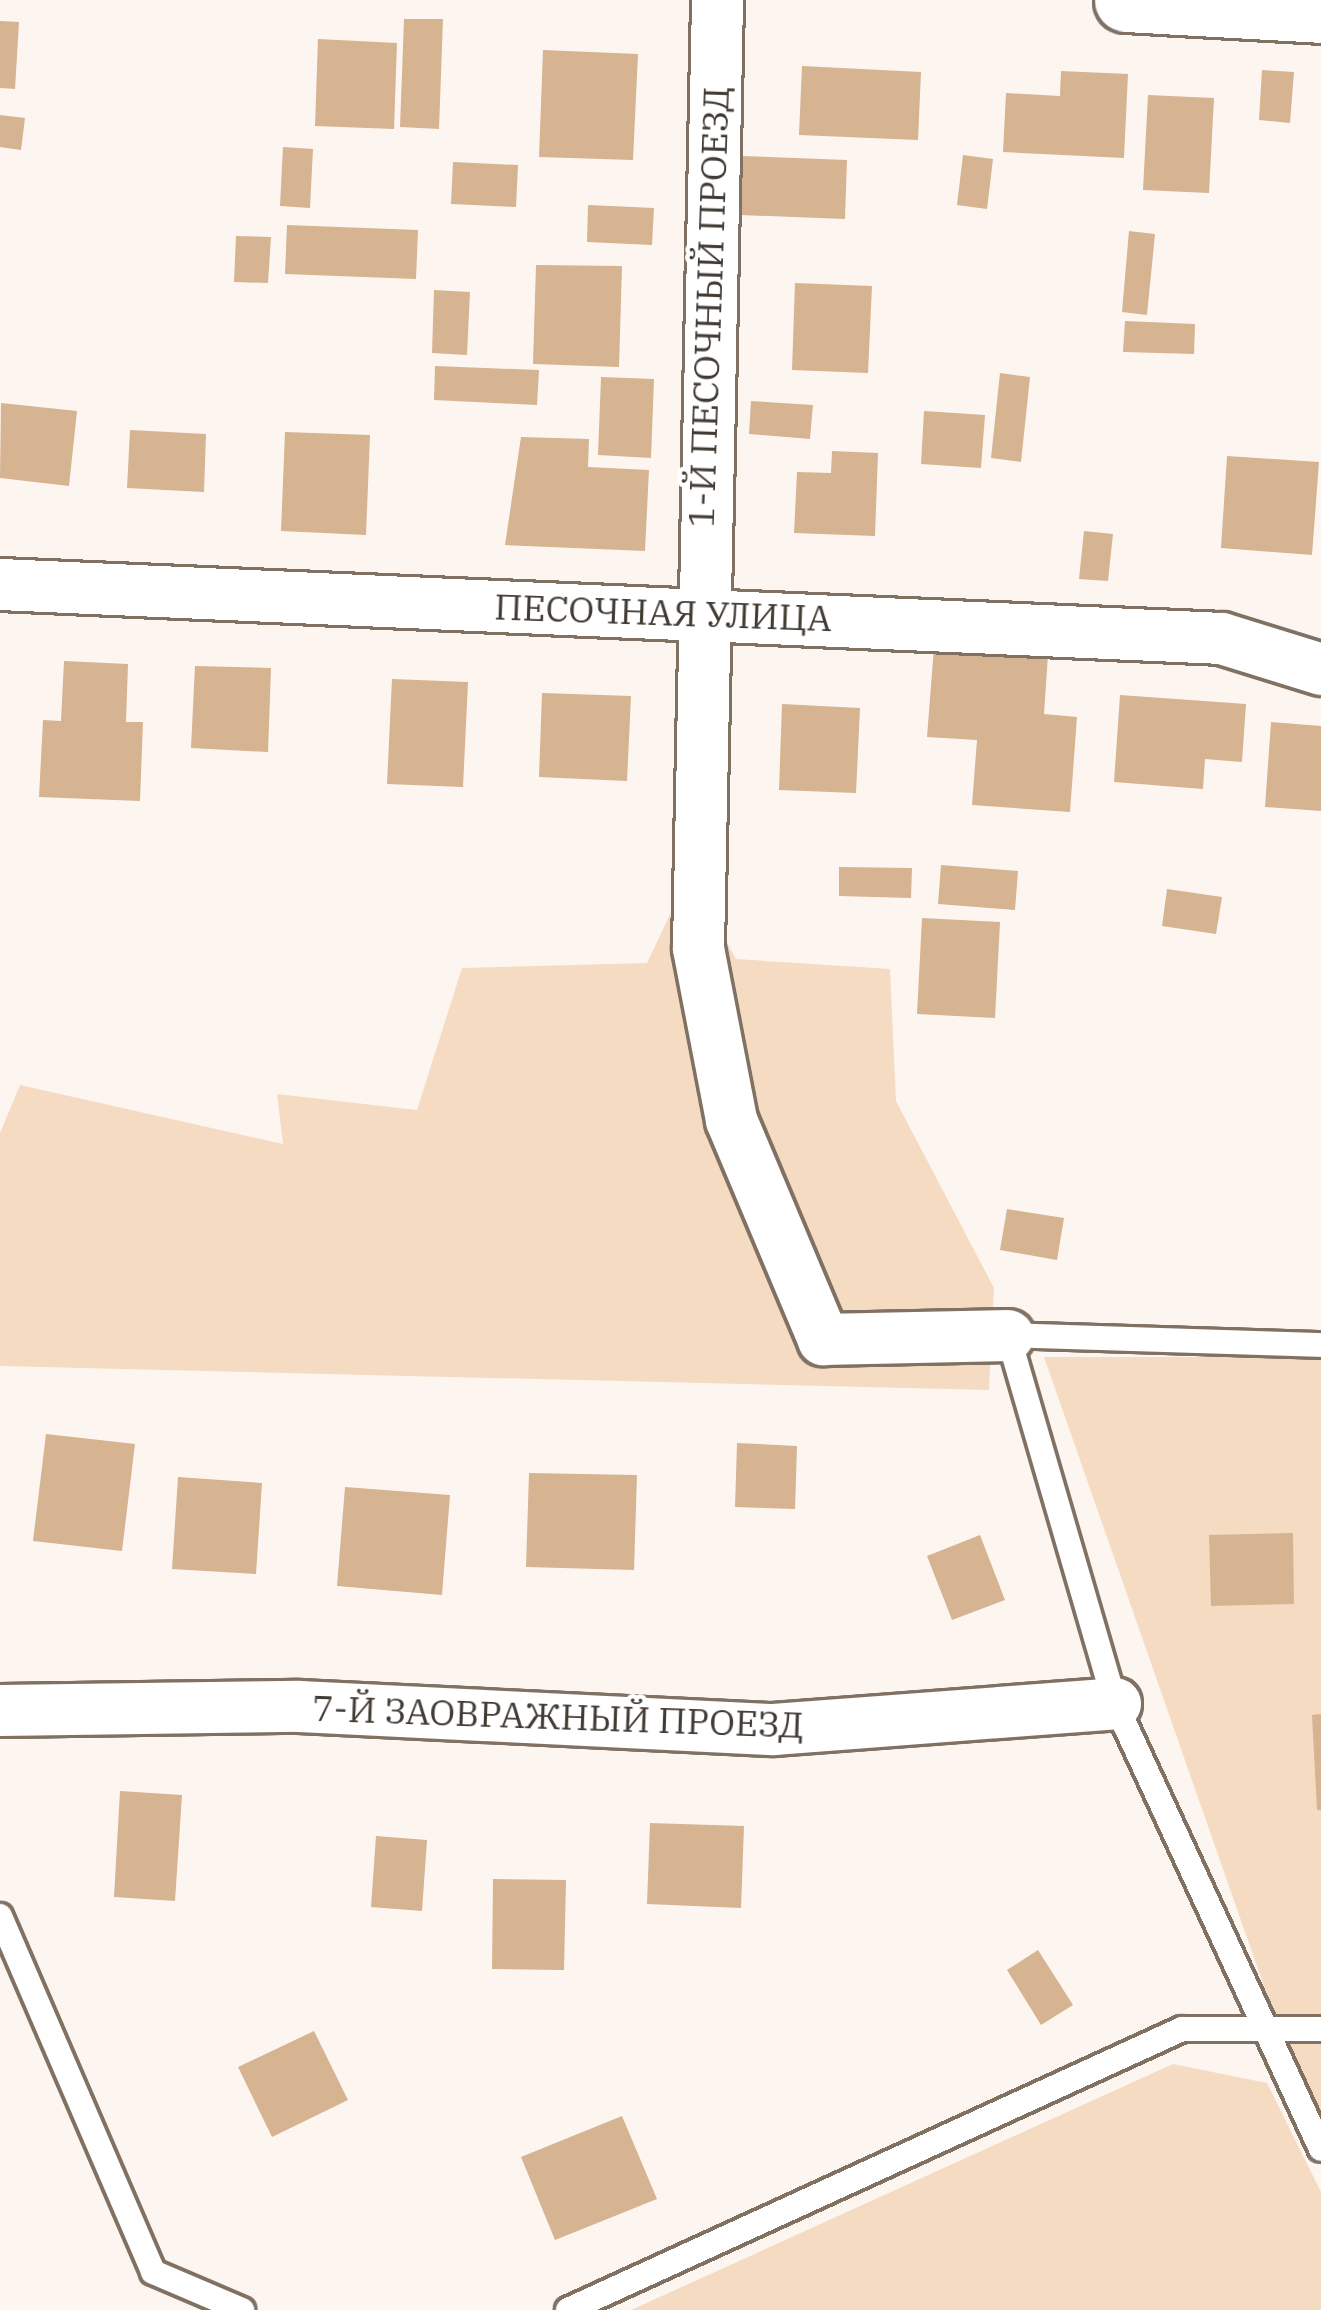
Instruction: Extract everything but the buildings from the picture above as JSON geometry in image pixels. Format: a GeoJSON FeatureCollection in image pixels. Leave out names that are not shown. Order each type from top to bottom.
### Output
{"type":"FeatureCollection","features":[{"type":"Feature","properties":{"kind":"street","name":"1-Й ПЕСОЧНЫЙ ПРОЕЗД"},"geometry":{"type":"LineString","coordinates":[[716,0],[698,948],[731,1120],[823,1339],[1008,1336]]}},
{"type":"Feature","properties":{"kind":"street"},"geometry":{"type":"LineString","coordinates":[[1126,0],[1321,11]]}},
{"type":"Feature","properties":{"kind":"street","name":"ПЕСОЧНАЯ УЛИЦА"},"geometry":{"type":"LineString","coordinates":[[0,584],[1221,638],[1321,669]]}},
{"type":"Feature","properties":{"kind":"street","name":"7-Й ЗАОВРАЖНЫЙ ПРОЕЗД"},"geometry":{"type":"LineString","coordinates":[[0,1710],[299,1706],[773,1729],[1115,1703]]}},
{"type":"Feature","properties":{"kind":"lane"},"geometry":{"type":"LineString","coordinates":[[1321,1346],[1008,1336],[1115,1703],[1321,2149]]}},
{"type":"Feature","properties":{"kind":"lane"},"geometry":{"type":"LineString","coordinates":[[0,1916],[153,2272],[242,2310]]}},
{"type":"Feature","properties":{"kind":"lane"},"geometry":{"type":"LineString","coordinates":[[568,2310],[1182,2029],[1321,2029]]}},
{"type":"Feature","properties":{"kind":"shaded area"},"geometry":{"type":"Polygon","coordinates":[[[708,907],[736,959],[890,969],[896,1101],[994,1288],[989,1390],[0,1366],[0,1133],[20,1085],[283,1144],[277,1094],[417,1110],[462,968],[647,963],[673,908],[708,907]]]}},
{"type":"Feature","properties":{"kind":"shaded area"},"geometry":{"type":"Polygon","coordinates":[[[1044,1357],[1321,1357],[1321,2112],[1274,2015],[1044,1357]]]}},
{"type":"Feature","properties":{"kind":"shaded area"},"geometry":{"type":"Polygon","coordinates":[[[1173,2064],[1267,2083],[1321,2192],[1321,2310],[631,2310],[1173,2064]]]}}]}
